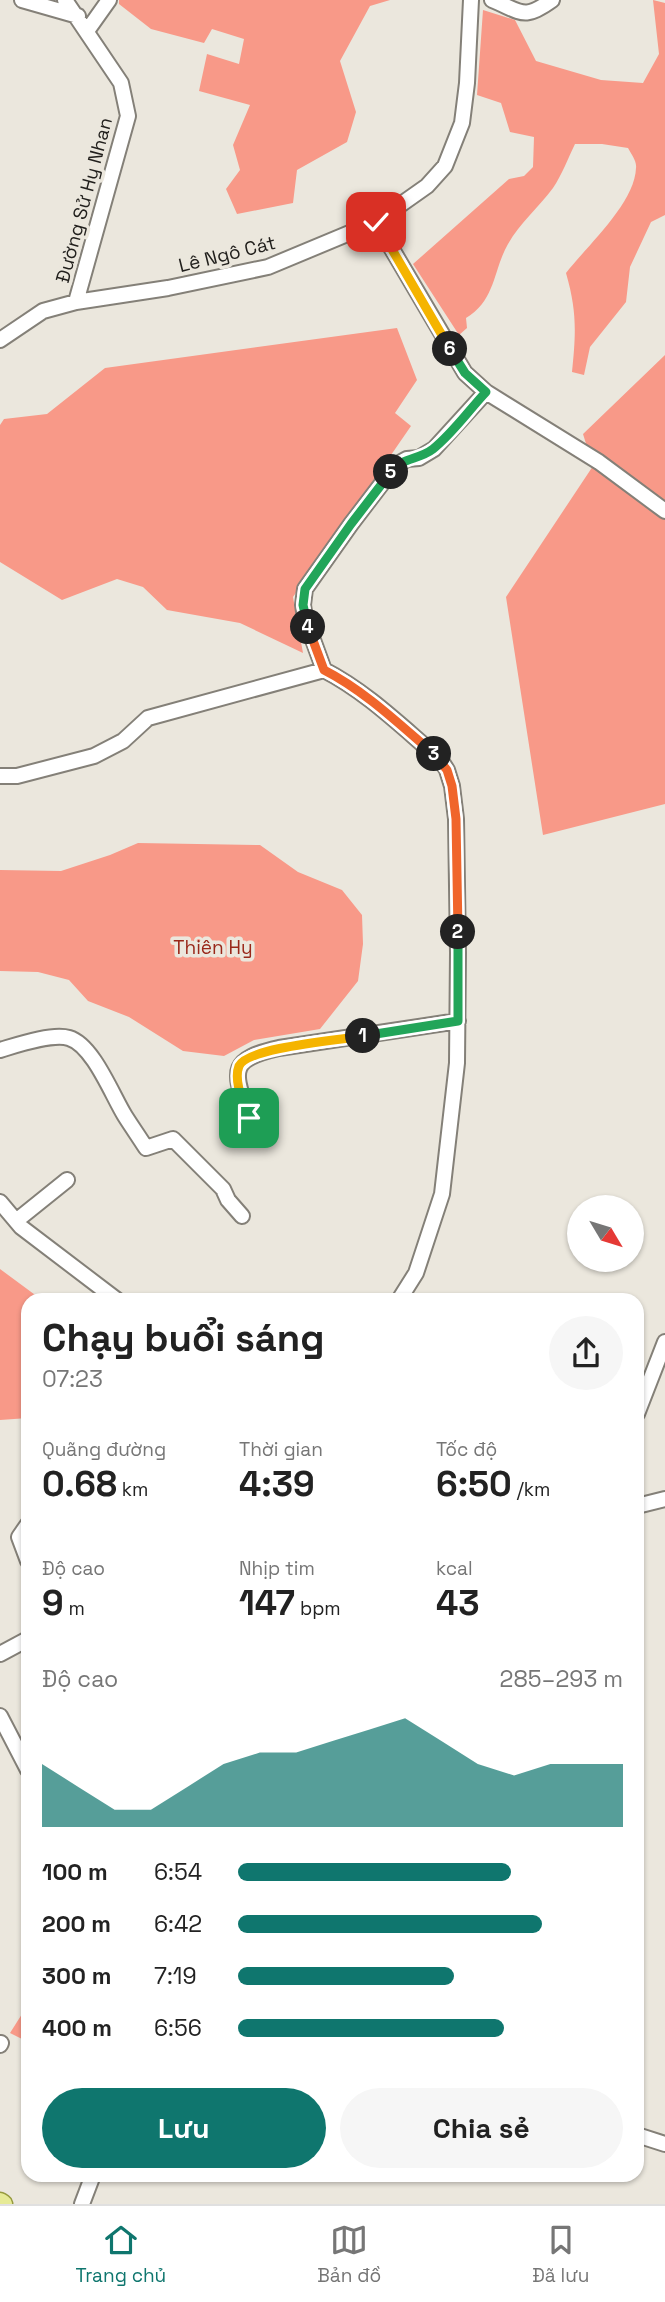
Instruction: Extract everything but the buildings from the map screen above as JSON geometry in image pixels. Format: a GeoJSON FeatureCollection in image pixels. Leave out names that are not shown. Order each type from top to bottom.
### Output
{"type":"FeatureCollection","features":[{"type":"Feature","properties":{"kind":"street"},"geometry":{"type":"LineString","coordinates":[[22,0],[78,16]]}},
{"type":"Feature","properties":{"kind":"street","name":"Đường Sử Hy Nhan"},"geometry":{"type":"LineString","coordinates":[[65,0],[121,83],[128,116],[76,302]]}},
{"type":"Feature","properties":{"kind":"street"},"geometry":{"type":"LineString","coordinates":[[88,31],[109,0]]}},
{"type":"Feature","properties":{"kind":"street","name":"Lê Ngô Cát"},"geometry":{"type":"LineString","coordinates":[[0,340],[43,311],[76,302],[168,288],[268,267],[376,222],[427,186],[445,166],[461,123],[467,83],[471,0]]}},
{"type":"Feature","properties":{"kind":"street"},"geometry":{"type":"LineString","coordinates":[[492,0],[522,13],[538,10],[552,0]]}},
{"type":"Feature","properties":{"kind":"street"},"geometry":{"type":"LineString","coordinates":[[376,222],[465,373],[486,392],[599,462],[665,511]]}},
{"type":"Feature","properties":{"kind":"street"},"geometry":{"type":"LineString","coordinates":[[324,670],[305,618],[305,589],[396,465],[407,459],[419,458],[434,449],[486,392]]}},
{"type":"Feature","properties":{"kind":"street"},"geometry":{"type":"LineString","coordinates":[[0,776],[17,776],[94,756],[123,741],[148,718],[324,670],[342,679],[376,704],[440,759],[452,786],[456,819],[456,1076],[442,1194],[416,1273],[403,1293]]}},
{"type":"Feature","properties":{"kind":"street"},"geometry":{"type":"LineString","coordinates":[[249,1118],[239,1086],[238,1070],[240,1064],[250,1056],[279,1048],[458,1021]]}},
{"type":"Feature","properties":{"kind":"street"},"geometry":{"type":"LineString","coordinates":[[0,1050],[65,1037],[78,1043],[102,1075],[146,1148],[173,1139],[223,1189],[228,1200],[242,1216]]}},
{"type":"Feature","properties":{"kind":"street"},"geometry":{"type":"LineString","coordinates":[[16,1221],[67,1180]]}},
{"type":"Feature","properties":{"kind":"street"},"geometry":{"type":"LineString","coordinates":[[0,1202],[16,1221],[108,1293]]}},
{"type":"Feature","properties":{"kind":"street"},"geometry":{"type":"LineString","coordinates":[[644,1396],[665,1342]]}},
{"type":"Feature","properties":{"kind":"street"},"geometry":{"type":"LineString","coordinates":[[644,1504],[665,1499]]}},
{"type":"Feature","properties":{"kind":"street"},"geometry":{"type":"LineString","coordinates":[[0,1654],[21,1643]]}},
{"type":"Feature","properties":{"kind":"street"},"geometry":{"type":"LineString","coordinates":[[0,1716],[21,1756]]}},
{"type":"Feature","properties":{"kind":"street"},"geometry":{"type":"LineString","coordinates":[[644,2137],[665,2144]]}},
{"type":"Feature","properties":{"kind":"street"},"geometry":{"type":"LineString","coordinates":[[82,2204],[90,2182]]}},
{"type":"Feature","properties":{"kind":"green space"},"geometry":{"type":"Polygon","coordinates":[[[119,0],[390,0],[370,6],[340,61],[356,112],[347,142],[297,170],[293,203],[237,214],[226,189],[240,170],[233,145],[250,105],[199,91],[207,54],[239,64],[244,39],[212,29],[204,43],[151,29],[119,4],[119,0]]]}},
{"type":"Feature","properties":{"kind":"green space"},"geometry":{"type":"Polygon","coordinates":[[[653,0],[665,3],[665,215],[651,222],[630,267],[626,302],[590,347],[584,375],[572,372],[575,322],[566,273],[608,224],[628,195],[634,181],[636,165],[628,148],[575,144],[553,188],[508,244],[489,294],[476,311],[466,318],[467,328],[459,335],[413,264],[509,179],[524,176],[533,167],[534,137],[510,132],[501,103],[477,95],[483,10],[515,20],[536,61],[601,80],[643,83],[659,54],[653,0]]]}},
{"type":"Feature","properties":{"kind":"green space"},"geometry":{"type":"Polygon","coordinates":[[[397,328],[417,380],[395,413],[411,426],[293,597],[303,653],[240,623],[167,610],[143,587],[117,579],[62,600],[0,562],[0,425],[4,419],[47,414],[105,368],[397,328]]]}},
{"type":"Feature","properties":{"kind":"green space"},"geometry":{"type":"Polygon","coordinates":[[[665,355],[665,804],[543,835],[506,597],[593,466],[583,434],[665,355]]]}},
{"type":"Feature","properties":{"kind":"green space","name":"Thiên Hy"},"geometry":{"type":"Polygon","coordinates":[[[138,843],[260,845],[298,872],[342,890],[362,915],[363,944],[358,981],[320,1029],[254,1040],[224,1056],[183,1051],[129,1017],[88,1001],[69,980],[38,972],[0,971],[0,870],[61,871],[138,843]]]}},
{"type":"Feature","properties":{"kind":"green space"},"geometry":{"type":"Polygon","coordinates":[[[0,1269],[33,1293],[21,1293],[21,1418],[0,1420],[0,1269]]]}},
{"type":"Feature","properties":{"kind":"green space"},"geometry":{"type":"Polygon","coordinates":[[[21,2016],[21,2038],[10,2033],[21,2016]]]}},
{"type":"Feature","properties":{"kind":"route"},"geometry":{"type":"LineString","coordinates":[[249,1118],[239,1086],[238,1070],[243,1060],[250,1056],[279,1048],[458,1021],[456,819],[447,770],[440,759],[376,704],[342,679],[324,670],[303,605],[305,589],[396,465],[407,459],[419,458],[434,449],[486,392],[465,373],[376,222]]}}]}
